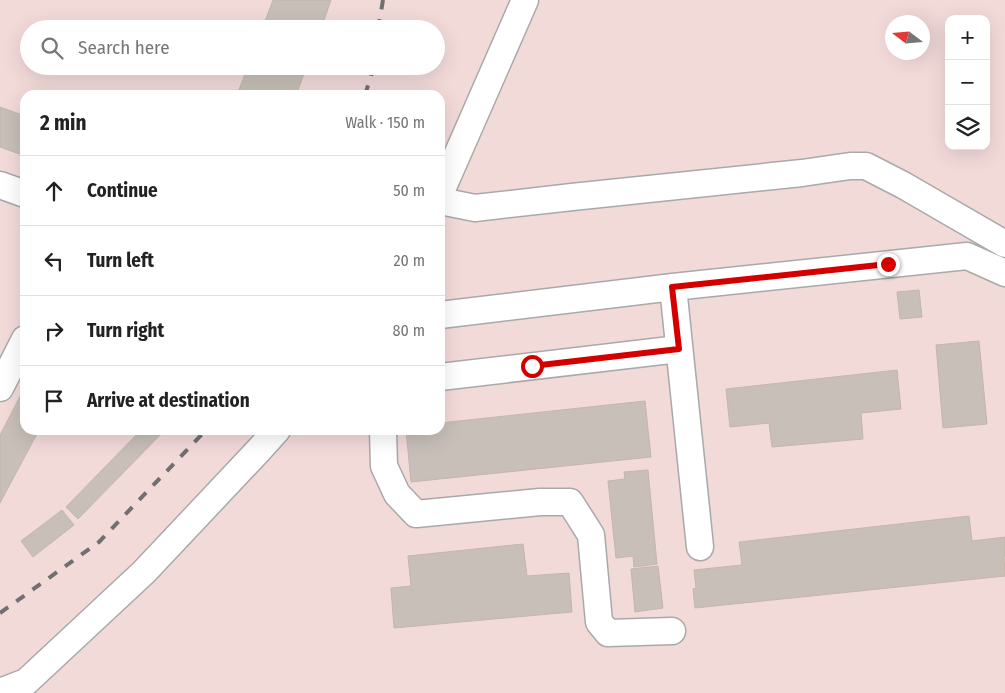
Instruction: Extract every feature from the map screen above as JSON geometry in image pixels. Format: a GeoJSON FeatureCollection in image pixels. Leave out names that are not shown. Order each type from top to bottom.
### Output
{"type":"FeatureCollection","features":[{"type":"Feature","properties":{"kind":"lane"},"geometry":{"type":"LineString","coordinates":[[445,183],[525,0]]}},
{"type":"Feature","properties":{"kind":"lane"},"geometry":{"type":"LineString","coordinates":[[445,202],[475,208],[572,196],[802,173],[850,166],[866,166],[903,185],[1005,244]]}},
{"type":"Feature","properties":{"kind":"lane"},"geometry":{"type":"LineString","coordinates":[[0,185],[20,192]]}},
{"type":"Feature","properties":{"kind":"lane"},"geometry":{"type":"LineString","coordinates":[[445,315],[672,287],[967,256],[1005,273]]}},
{"type":"Feature","properties":{"kind":"lane"},"geometry":{"type":"LineString","coordinates":[[672,287],[700,547]]}},
{"type":"Feature","properties":{"kind":"lane"},"geometry":{"type":"LineString","coordinates":[[445,375],[679,349]]}},
{"type":"Feature","properties":{"kind":"lane"},"geometry":{"type":"LineString","coordinates":[[0,388],[20,350]]}},
{"type":"Feature","properties":{"kind":"lane"},"geometry":{"type":"LineString","coordinates":[[0,692],[26,682],[144,572],[273,435]]}},
{"type":"Feature","properties":{"kind":"lane"},"geometry":{"type":"LineString","coordinates":[[383,435],[384,466],[397,494],[416,514],[540,502],[570,502],[591,535],[599,622],[608,633],[672,631]]}},
{"type":"Feature","properties":{"kind":"shaded area"},"geometry":{"type":"Polygon","coordinates":[[[0,0],[1005,0],[1005,693],[0,693],[0,0]]]}},
{"type":"Feature","properties":{"kind":"building"},"geometry":{"type":"Polygon","coordinates":[[[273,0],[331,0],[324,20],[265,20],[273,0]]]}},
{"type":"Feature","properties":{"kind":"building"},"geometry":{"type":"Polygon","coordinates":[[[245,75],[304,75],[298,90],[239,90],[245,75]]]}},
{"type":"Feature","properties":{"kind":"building"},"geometry":{"type":"Polygon","coordinates":[[[0,107],[20,114],[20,154],[0,147],[0,107]]]}},
{"type":"Feature","properties":{"kind":"building"},"geometry":{"type":"Polygon","coordinates":[[[919,290],[922,317],[900,319],[897,292],[919,290]]]}},
{"type":"Feature","properties":{"kind":"building"},"geometry":{"type":"Polygon","coordinates":[[[979,341],[987,424],[943,428],[936,345],[979,341]]]}},
{"type":"Feature","properties":{"kind":"building"},"geometry":{"type":"Polygon","coordinates":[[[897,370],[901,409],[861,413],[863,439],[772,447],[769,423],[730,427],[726,389],[897,370]]]}},
{"type":"Feature","properties":{"kind":"building"},"geometry":{"type":"Polygon","coordinates":[[[20,397],[20,435],[36,435],[0,503],[0,435],[20,397]]]}},
{"type":"Feature","properties":{"kind":"building"},"geometry":{"type":"Polygon","coordinates":[[[645,401],[651,457],[411,482],[406,435],[445,435],[445,422],[645,401]]]}},
{"type":"Feature","properties":{"kind":"building"},"geometry":{"type":"Polygon","coordinates":[[[136,435],[160,435],[78,519],[66,507],[136,435]]]}},
{"type":"Feature","properties":{"kind":"building"},"geometry":{"type":"Polygon","coordinates":[[[648,470],[657,564],[634,567],[633,556],[616,558],[608,481],[625,479],[624,472],[648,470]]]}},
{"type":"Feature","properties":{"kind":"building"},"geometry":{"type":"Polygon","coordinates":[[[62,510],[74,525],[33,557],[21,541],[62,510]]]}},
{"type":"Feature","properties":{"kind":"building"},"geometry":{"type":"Polygon","coordinates":[[[969,516],[972,541],[1005,537],[1005,576],[695,608],[693,589],[696,588],[694,570],[742,565],[739,542],[969,516]]]}},
{"type":"Feature","properties":{"kind":"building"},"geometry":{"type":"Polygon","coordinates":[[[523,544],[527,576],[569,573],[572,612],[394,628],[391,588],[411,586],[408,556],[523,544]]]}},
{"type":"Feature","properties":{"kind":"building"},"geometry":{"type":"Polygon","coordinates":[[[658,566],[663,608],[635,612],[631,569],[658,566]]]}},
{"type":"Feature","properties":{"kind":"railway"},"geometry":{"type":"LineString","coordinates":[[380,20],[383,0]]}},
{"type":"Feature","properties":{"kind":"railway"},"geometry":{"type":"LineString","coordinates":[[367,90],[371,75]]}},
{"type":"Feature","properties":{"kind":"railway"},"geometry":{"type":"LineString","coordinates":[[0,613],[99,542],[201,435]]}},
{"type":"Feature","properties":{"kind":"route"},"geometry":{"type":"LineString","coordinates":[[532,366],[679,349],[672,287],[888,264]]}}]}
